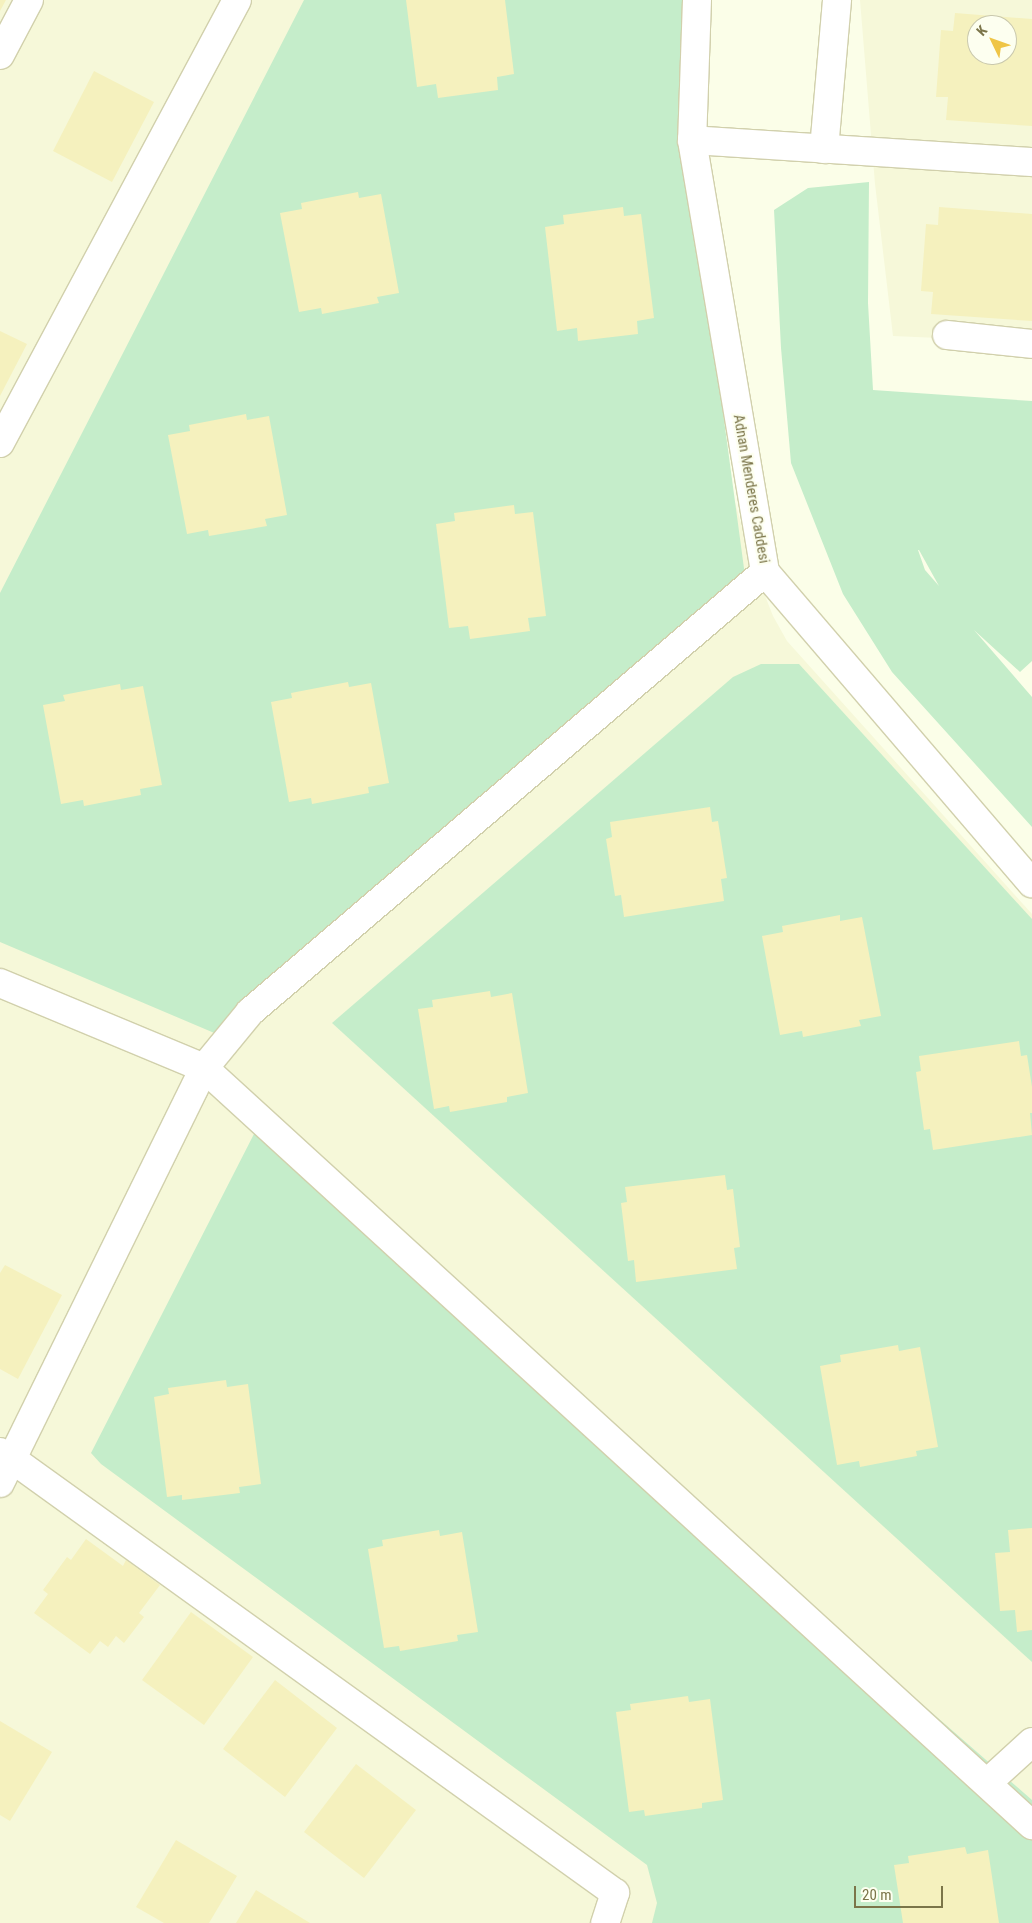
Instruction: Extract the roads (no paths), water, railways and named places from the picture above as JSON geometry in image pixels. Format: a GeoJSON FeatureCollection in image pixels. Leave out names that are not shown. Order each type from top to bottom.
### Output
{"type":"FeatureCollection","features":[{"type":"Feature","properties":{"kind":"street"},"geometry":{"type":"LineString","coordinates":[[0,55],[30,0]]}},
{"type":"Feature","properties":{"kind":"street"},"geometry":{"type":"LineString","coordinates":[[0,443],[237,0]]}},
{"type":"Feature","properties":{"kind":"street","name":"Adnan Menderes Caddesi"},"geometry":{"type":"LineString","coordinates":[[697,0],[692,140],[765,572],[1032,883]]}},
{"type":"Feature","properties":{"kind":"street"},"geometry":{"type":"LineString","coordinates":[[824,149],[837,0]]}},
{"type":"Feature","properties":{"kind":"street"},"geometry":{"type":"LineString","coordinates":[[692,140],[1032,162]]}},
{"type":"Feature","properties":{"kind":"street"},"geometry":{"type":"LineString","coordinates":[[947,335],[1032,344]]}},
{"type":"Feature","properties":{"kind":"street"},"geometry":{"type":"LineString","coordinates":[[605,1923],[614,1893],[4,1465],[204,1068],[250,1012],[765,572]]}},
{"type":"Feature","properties":{"kind":"street"},"geometry":{"type":"LineString","coordinates":[[0,983],[204,1068],[1032,1825]]}},
{"type":"Feature","properties":{"kind":"street"},"geometry":{"type":"LineString","coordinates":[[987,1783],[1032,1742]]}}]}
